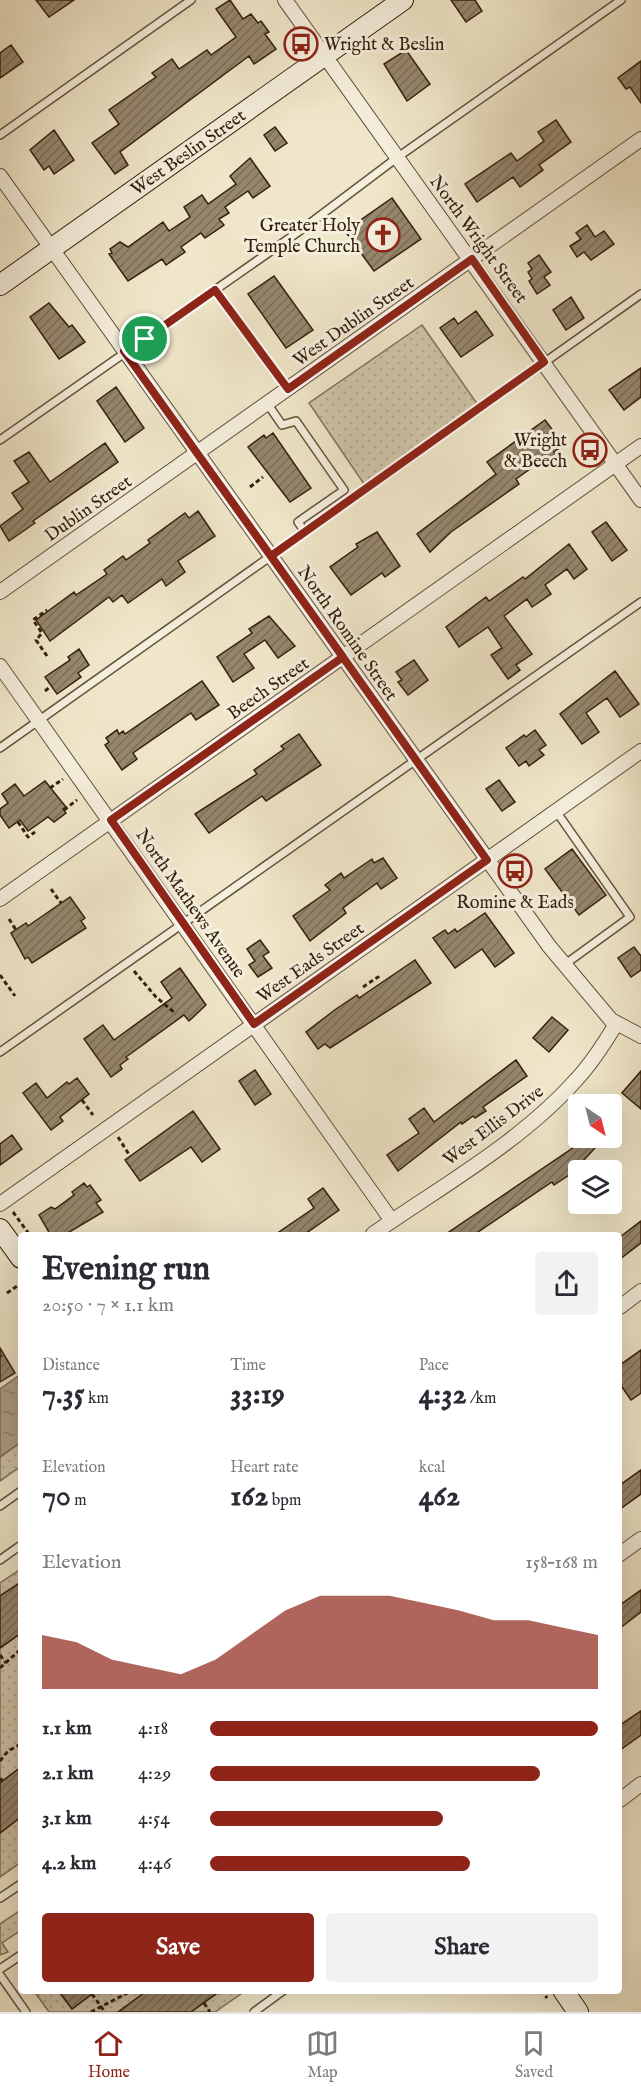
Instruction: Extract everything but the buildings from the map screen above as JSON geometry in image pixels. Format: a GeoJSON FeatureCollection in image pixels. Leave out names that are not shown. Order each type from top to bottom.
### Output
{"type":"FeatureCollection","features":[{"type":"Feature","properties":{"kind":"street","name":"North Wright Street"},"geometry":{"type":"LineString","coordinates":[[285,0],[472,259],[641,500]]}},
{"type":"Feature","properties":{"kind":"street","name":"West Beslin Street"},"geometry":{"type":"LineString","coordinates":[[0,285],[403,0]]}},
{"type":"Feature","properties":{"kind":"street","name":"West Dublin Street"},"geometry":{"type":"LineString","coordinates":[[197,453],[641,140]]}},
{"type":"Feature","properties":{"kind":"street","name":"North Romine Street"},"geometry":{"type":"LineString","coordinates":[[0,176],[564,965],[595,1004],[616,1024],[641,1036]]}},
{"type":"Feature","properties":{"kind":"street","name":"Beech Street"},"geometry":{"type":"LineString","coordinates":[[0,899],[641,446]]}},
{"type":"Feature","properties":{"kind":"street","name":"Dublin Street"},"geometry":{"type":"LineString","coordinates":[[0,592],[197,453]]}},
{"type":"Feature","properties":{"kind":"street","name":"North Mathews Avenue"},"geometry":{"type":"LineString","coordinates":[[0,666],[111,820],[392,1221]]}},
{"type":"Feature","properties":{"kind":"street","name":"West Eads Street"},"geometry":{"type":"LineString","coordinates":[[6,1207],[111,1126],[641,751]]}},
{"type":"Feature","properties":{"kind":"street","name":"West Ellis Drive"},"geometry":{"type":"LineString","coordinates":[[376,1232],[522,1130],[550,1106],[577,1080],[616,1024]]}},
{"type":"Feature","properties":{"kind":"street"},"geometry":{"type":"LineString","coordinates":[[0,1230],[18,1254]]}},
{"type":"Feature","properties":{"kind":"street"},"geometry":{"type":"LineString","coordinates":[[622,1306],[641,1292]]}},
{"type":"Feature","properties":{"kind":"street"},"geometry":{"type":"LineString","coordinates":[[622,1553],[641,1539]]}},
{"type":"Feature","properties":{"kind":"street"},"geometry":{"type":"LineString","coordinates":[[622,1798],[641,1784]]}},
{"type":"Feature","properties":{"kind":"street"},"geometry":{"type":"LineString","coordinates":[[565,1994],[578,2012]]}},
{"type":"Feature","properties":{"kind":"lane"},"geometry":{"type":"LineString","coordinates":[[0,135],[191,0]]}},
{"type":"Feature","properties":{"kind":"lane"},"geometry":{"type":"LineString","coordinates":[[0,440],[124,351],[215,290],[398,157],[621,0]]}},
{"type":"Feature","properties":{"kind":"lane"},"geometry":{"type":"LineString","coordinates":[[215,290],[288,389]]}},
{"type":"Feature","properties":{"kind":"lane"},"geometry":{"type":"LineString","coordinates":[[0,748],[641,294]]}},
{"type":"Feature","properties":{"kind":"lane"},"geometry":{"type":"LineString","coordinates":[[267,403],[282,425],[296,421],[344,490],[298,522],[305,532]]}},
{"type":"Feature","properties":{"kind":"lane"},"geometry":{"type":"LineString","coordinates":[[0,1052],[641,602]]}},
{"type":"Feature","properties":{"kind":"lane"},"geometry":{"type":"LineString","coordinates":[[556,811],[630,916],[564,965]]}},
{"type":"Feature","properties":{"kind":"lane"},"geometry":{"type":"LineString","coordinates":[[0,1506],[18,1493]]}},
{"type":"Feature","properties":{"kind":"lane"},"geometry":{"type":"LineString","coordinates":[[0,1560],[18,1547]]}},
{"type":"Feature","properties":{"kind":"lane"},"geometry":{"type":"LineString","coordinates":[[0,1898],[18,1886]]}},
{"type":"Feature","properties":{"kind":"lane"},"geometry":{"type":"LineString","coordinates":[[0,1969],[18,1957]]}},
{"type":"Feature","properties":{"kind":"lane"},"geometry":{"type":"LineString","coordinates":[[0,1975],[26,2012]]}},
{"type":"Feature","properties":{"kind":"lane"},"geometry":{"type":"LineString","coordinates":[[254,2012],[279,1994]]}},
{"type":"Feature","properties":{"kind":"path"},"geometry":{"type":"LineString","coordinates":[[250,486],[263,477]]}},
{"type":"Feature","properties":{"kind":"path"},"geometry":{"type":"LineString","coordinates":[[47,610],[33,620],[42,633],[36,640],[47,656]]}},
{"type":"Feature","properties":{"kind":"path"},"geometry":{"type":"LineString","coordinates":[[45,691],[50,687]]}},
{"type":"Feature","properties":{"kind":"path"},"geometry":{"type":"LineString","coordinates":[[50,788],[63,779]]}},
{"type":"Feature","properties":{"kind":"path"},"geometry":{"type":"LineString","coordinates":[[64,810],[78,800]]}},
{"type":"Feature","properties":{"kind":"path"},"geometry":{"type":"LineString","coordinates":[[18,822],[28,837],[35,832]]}},
{"type":"Feature","properties":{"kind":"path"},"geometry":{"type":"LineString","coordinates":[[51,889],[61,903]]}},
{"type":"Feature","properties":{"kind":"path"},"geometry":{"type":"LineString","coordinates":[[9,919],[16,930]]}},
{"type":"Feature","properties":{"kind":"path"},"geometry":{"type":"LineString","coordinates":[[127,963],[156,997],[176,1014]]}},
{"type":"Feature","properties":{"kind":"path"},"geometry":{"type":"LineString","coordinates":[[0,975],[15,996]]}},
{"type":"Feature","properties":{"kind":"path"},"geometry":{"type":"LineString","coordinates":[[363,987],[378,977],[380,980]]}},
{"type":"Feature","properties":{"kind":"path"},"geometry":{"type":"LineString","coordinates":[[82,1100],[93,1115]]}},
{"type":"Feature","properties":{"kind":"path"},"geometry":{"type":"LineString","coordinates":[[111,1126],[130,1156]]}},
{"type":"Feature","properties":{"kind":"path"},"geometry":{"type":"LineString","coordinates":[[6,1207],[27,1232]]}},
{"type":"Feature","properties":{"kind":"path"},"geometry":{"type":"LineString","coordinates":[[7,1293],[18,1285]]}},
{"type":"Feature","properties":{"kind":"path"},"geometry":{"type":"LineString","coordinates":[[0,1668],[18,1651]]}},
{"type":"Feature","properties":{"kind":"path"},"geometry":{"type":"LineString","coordinates":[[0,1655],[6,1663]]}},
{"type":"Feature","properties":{"kind":"path"},"geometry":{"type":"LineString","coordinates":[[0,1761],[8,1751],[18,1746]]}},
{"type":"Feature","properties":{"kind":"path"},"geometry":{"type":"LineString","coordinates":[[92,1994],[105,2012]]}},
{"type":"Feature","properties":{"kind":"path"},"geometry":{"type":"LineString","coordinates":[[91,2012],[125,1994]]}},
{"type":"Feature","properties":{"kind":"path"},"geometry":{"type":"LineString","coordinates":[[204,2003],[210,2012]]}},
{"type":"Feature","properties":{"kind":"shaded area"},"geometry":{"type":"Polygon","coordinates":[[[422,325],[478,405],[366,487],[309,403],[422,325]]]}},
{"type":"Feature","properties":{"kind":"shaded area"},"geometry":{"type":"Polygon","coordinates":[[[18,1444],[18,1468],[0,1481],[0,1457],[18,1444]]]}},
{"type":"Feature","properties":{"kind":"shaded area"},"geometry":{"type":"Polygon","coordinates":[[[18,1571],[18,1584],[0,1596],[0,1583],[18,1571]]]}},
{"type":"Feature","properties":{"kind":"shaded area"},"geometry":{"type":"Polygon","coordinates":[[[18,1635],[18,1769],[0,1783],[0,1648],[18,1635]]]}},
{"type":"Feature","properties":{"kind":"shaded area"},"geometry":{"type":"Polygon","coordinates":[[[18,1819],[18,1864],[0,1877],[0,1833],[18,1819]]]}},
{"type":"Feature","properties":{"kind":"shaded area"},"geometry":{"type":"Polygon","coordinates":[[[18,1912],[18,1932],[2,1943],[8,1952],[0,1955],[0,1924],[18,1912]]]}},
{"type":"Feature","properties":{"kind":"shaded area"},"geometry":{"type":"Polygon","coordinates":[[[36,1994],[60,1994],[72,2009],[93,1994],[144,1994],[118,2012],[49,2012],[36,1994]]]}},
{"type":"Feature","properties":{"kind":"shaded area"},"geometry":{"type":"Polygon","coordinates":[[[217,1994],[241,1994],[215,2012],[191,2012],[217,1994]]]}},
{"type":"Feature","properties":{"kind":"water"},"geometry":{"type":"Polygon","coordinates":[[[18,1376],[18,1444],[0,1457],[0,1389],[18,1376]]]}},
{"type":"Feature","properties":{"kind":"place","name":"Wright & Beslin"},"geometry":{"type":"Point","coordinates":[301,44]}},
{"type":"Feature","properties":{"kind":"place","name":"Greater Holy Temple Church"},"geometry":{"type":"Point","coordinates":[383,235]}},
{"type":"Feature","properties":{"kind":"place","name":"Wright & Beech"},"geometry":{"type":"Point","coordinates":[590,450]}},
{"type":"Feature","properties":{"kind":"place","name":"Romine & Eads"},"geometry":{"type":"Point","coordinates":[515,871]}},
{"type":"Feature","properties":{"kind":"route"},"geometry":{"type":"LineString","coordinates":[[145,339],[124,351],[343,657],[208,751],[111,820],[254,1024],[487,860],[379,708],[301,598],[271,556],[544,362],[472,259],[288,389],[215,290],[145,339]]}}]}
